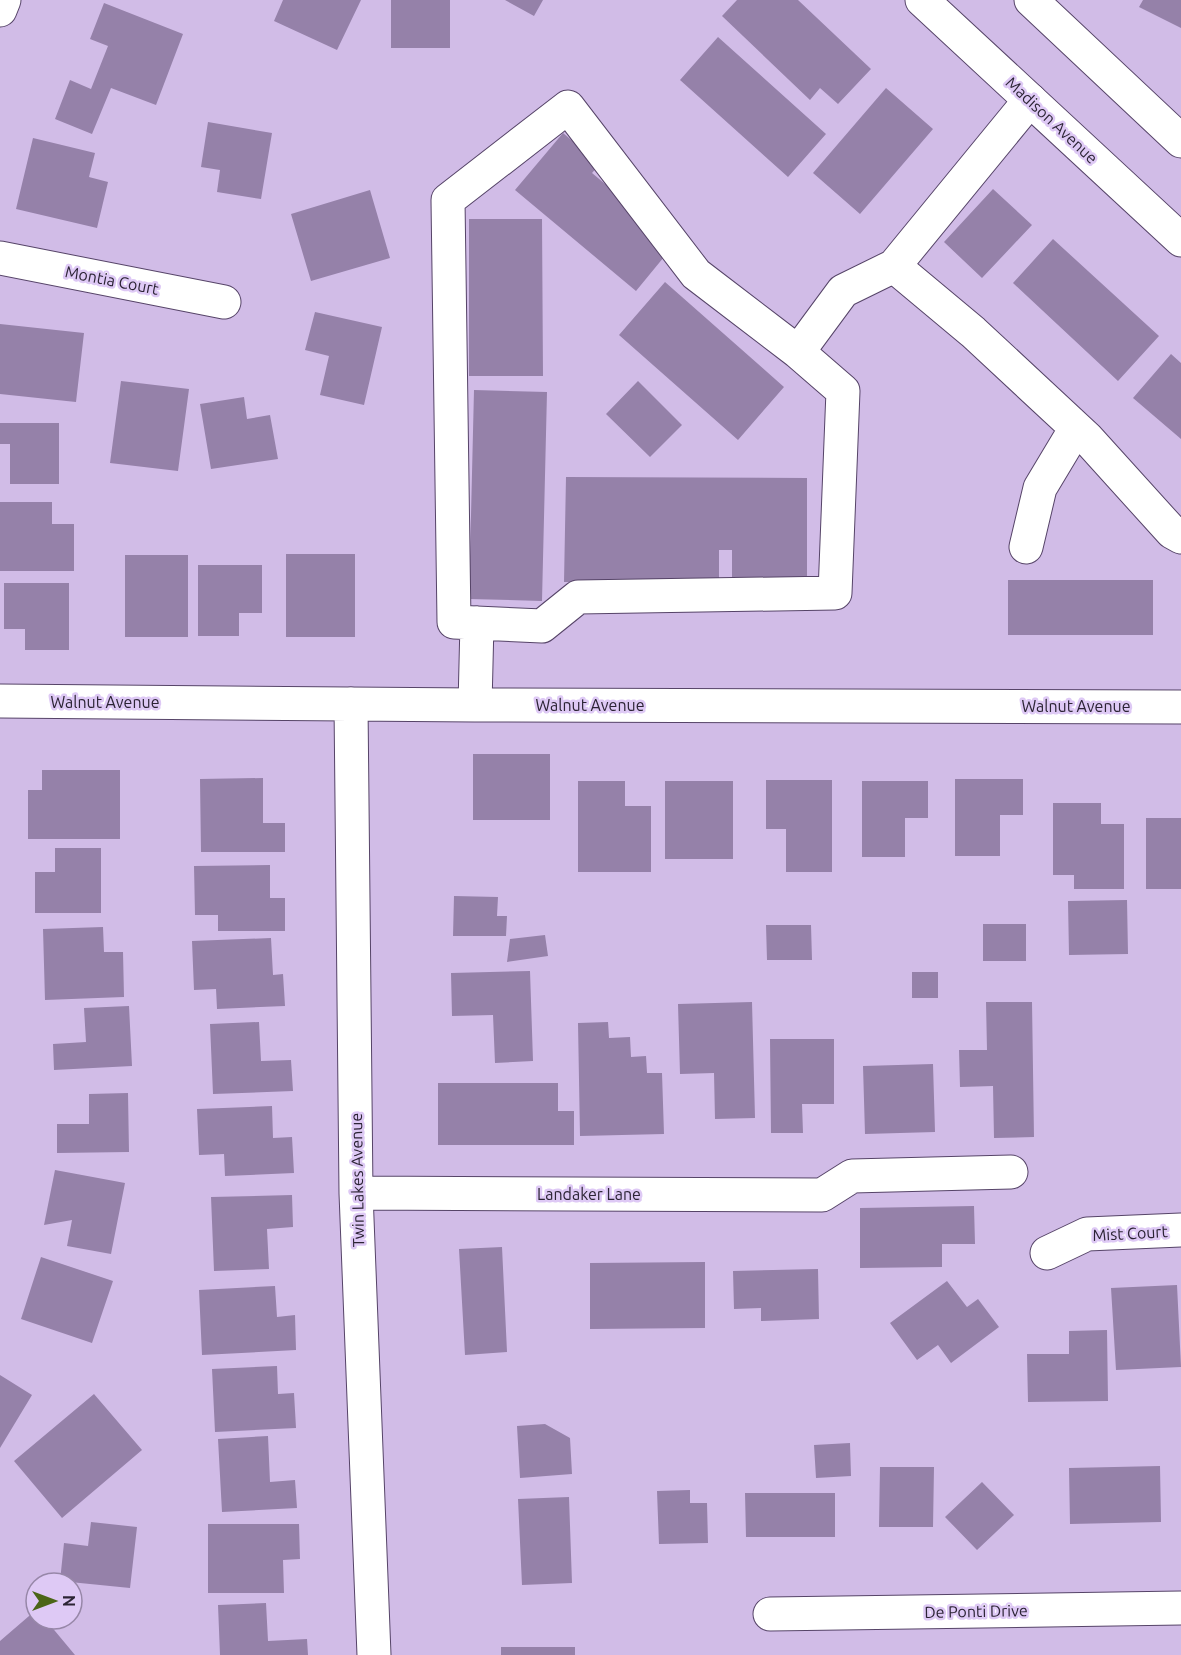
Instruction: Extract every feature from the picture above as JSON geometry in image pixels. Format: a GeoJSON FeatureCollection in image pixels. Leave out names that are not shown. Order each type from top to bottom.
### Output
{"type":"FeatureCollection","features":[{"type":"Feature","properties":{"kind":"street"},"geometry":{"type":"LineString","coordinates":[[0,9],[4,0]]}},
{"type":"Feature","properties":{"kind":"street","name":"Madison Avenue"},"geometry":{"type":"LineString","coordinates":[[922,0],[1181,240]]}},
{"type":"Feature","properties":{"kind":"street"},"geometry":{"type":"LineString","coordinates":[[1031,0],[1181,141]]}},
{"type":"Feature","properties":{"kind":"street"},"geometry":{"type":"LineString","coordinates":[[798,352],[843,291],[894,266],[1030,100]]}},
{"type":"Feature","properties":{"kind":"street"},"geometry":{"type":"LineString","coordinates":[[568,107],[696,274],[798,352],[843,391],[835,593],[578,597],[542,626],[454,622],[448,200],[568,107]]}},
{"type":"Feature","properties":{"kind":"street","name":"Montia Court"},"geometry":{"type":"LineString","coordinates":[[0,258],[224,302]]}},
{"type":"Feature","properties":{"kind":"street"},"geometry":{"type":"LineString","coordinates":[[894,266],[973,332],[1076,428],[1172,532],[1181,537]]}},
{"type":"Feature","properties":{"kind":"street"},"geometry":{"type":"LineString","coordinates":[[1026,547],[1040,488],[1076,428]]}},
{"type":"Feature","properties":{"kind":"street"},"geometry":{"type":"LineString","coordinates":[[475,705],[477,623]]}},
{"type":"Feature","properties":{"kind":"street","name":"Walnut Avenue"},"geometry":{"type":"LineString","coordinates":[[0,701],[1181,707]]}},
{"type":"Feature","properties":{"kind":"street","name":"Twin Lakes Avenue"},"geometry":{"type":"LineString","coordinates":[[351,704],[356,1193],[374,1655]]}},
{"type":"Feature","properties":{"kind":"street","name":"Landaker Lane"},"geometry":{"type":"LineString","coordinates":[[356,1193],[822,1195],[852,1176],[1011,1172]]}},
{"type":"Feature","properties":{"kind":"street","name":"Mist Court"},"geometry":{"type":"LineString","coordinates":[[1047,1253],[1087,1234],[1181,1230]]}},
{"type":"Feature","properties":{"kind":"street","name":"De Ponti Drive"},"geometry":{"type":"LineString","coordinates":[[771,1614],[1181,1608]]}},
{"type":"Feature","properties":{"kind":"building"},"geometry":{"type":"Polygon","coordinates":[[[283,0],[361,0],[337,50],[274,21],[283,0]]]}},
{"type":"Feature","properties":{"kind":"building"},"geometry":{"type":"Polygon","coordinates":[[[391,0],[450,0],[450,48],[391,48],[391,0]]]}},
{"type":"Feature","properties":{"kind":"building"},"geometry":{"type":"Polygon","coordinates":[[[505,0],[543,0],[534,16],[505,0]]]}},
{"type":"Feature","properties":{"kind":"building"},"geometry":{"type":"Polygon","coordinates":[[[737,0],[798,0],[871,69],[838,104],[820,88],[810,100],[722,16],[737,0]]]}},
{"type":"Feature","properties":{"kind":"building"},"geometry":{"type":"Polygon","coordinates":[[[1143,0],[1181,0],[1181,28],[1139,7],[1143,0]]]}},
{"type":"Feature","properties":{"kind":"building"},"geometry":{"type":"Polygon","coordinates":[[[104,3],[183,34],[156,105],[111,88],[92,134],[55,119],[70,80],[91,89],[108,46],[90,39],[104,3]]]}},
{"type":"Feature","properties":{"kind":"building"},"geometry":{"type":"Polygon","coordinates":[[[718,37],[826,134],[788,177],[680,80],[718,37]]]}},
{"type":"Feature","properties":{"kind":"building"},"geometry":{"type":"Polygon","coordinates":[[[886,88],[933,129],[860,214],[813,173],[886,88]]]}},
{"type":"Feature","properties":{"kind":"building"},"geometry":{"type":"Polygon","coordinates":[[[208,122],[272,133],[261,199],[217,192],[220,170],[201,167],[208,122]]]}},
{"type":"Feature","properties":{"kind":"building"},"geometry":{"type":"Polygon","coordinates":[[[563,133],[600,164],[592,173],[641,214],[673,246],[636,291],[515,190],[563,133]]]}},
{"type":"Feature","properties":{"kind":"building"},"geometry":{"type":"Polygon","coordinates":[[[33,138],[95,153],[89,177],[108,182],[97,228],[16,209],[33,138]]]}},
{"type":"Feature","properties":{"kind":"building"},"geometry":{"type":"Polygon","coordinates":[[[993,189],[1032,225],[982,278],[944,242],[993,189]]]}},
{"type":"Feature","properties":{"kind":"building"},"geometry":{"type":"Polygon","coordinates":[[[370,190],[390,258],[311,281],[291,214],[370,190]]]}},
{"type":"Feature","properties":{"kind":"building"},"geometry":{"type":"Polygon","coordinates":[[[469,219],[542,219],[543,376],[469,376],[469,219]]]}},
{"type":"Feature","properties":{"kind":"building"},"geometry":{"type":"Polygon","coordinates":[[[1053,239],[1159,336],[1118,381],[1013,283],[1053,239]]]}},
{"type":"Feature","properties":{"kind":"building"},"geometry":{"type":"Polygon","coordinates":[[[665,282],[784,387],[738,440],[619,335],[665,282]]]}},
{"type":"Feature","properties":{"kind":"building"},"geometry":{"type":"Polygon","coordinates":[[[315,312],[382,327],[364,405],[320,395],[329,356],[305,350],[315,312]]]}},
{"type":"Feature","properties":{"kind":"building"},"geometry":{"type":"Polygon","coordinates":[[[0,324],[84,333],[76,402],[0,394],[0,324]]]}},
{"type":"Feature","properties":{"kind":"building"},"geometry":{"type":"Polygon","coordinates":[[[1171,354],[1181,363],[1181,439],[1133,398],[1171,354]]]}},
{"type":"Feature","properties":{"kind":"building"},"geometry":{"type":"Polygon","coordinates":[[[121,381],[189,389],[178,471],[110,463],[121,381]]]}},
{"type":"Feature","properties":{"kind":"building"},"geometry":{"type":"Polygon","coordinates":[[[638,381],[682,425],[650,457],[606,414],[638,381]]]}},
{"type":"Feature","properties":{"kind":"building"},"geometry":{"type":"Polygon","coordinates":[[[474,390],[547,392],[542,601],[469,599],[474,390]]]}},
{"type":"Feature","properties":{"kind":"building"},"geometry":{"type":"Polygon","coordinates":[[[244,397],[247,419],[270,415],[278,459],[211,469],[200,404],[244,397]]]}},
{"type":"Feature","properties":{"kind":"building"},"geometry":{"type":"Polygon","coordinates":[[[0,423],[59,423],[59,484],[10,484],[10,444],[0,444],[0,423]]]}},
{"type":"Feature","properties":{"kind":"building"},"geometry":{"type":"Polygon","coordinates":[[[566,477],[807,478],[807,581],[732,581],[732,550],[719,550],[719,582],[564,582],[566,477]]]}},
{"type":"Feature","properties":{"kind":"building"},"geometry":{"type":"Polygon","coordinates":[[[0,502],[52,502],[52,524],[74,524],[74,571],[0,571],[0,502]]]}},
{"type":"Feature","properties":{"kind":"building"},"geometry":{"type":"Polygon","coordinates":[[[286,554],[355,554],[355,637],[286,637],[286,554]]]}},
{"type":"Feature","properties":{"kind":"building"},"geometry":{"type":"Polygon","coordinates":[[[125,555],[188,555],[188,637],[125,637],[125,555]]]}},
{"type":"Feature","properties":{"kind":"building"},"geometry":{"type":"Polygon","coordinates":[[[198,565],[262,565],[262,613],[239,613],[239,636],[198,636],[198,565]]]}},
{"type":"Feature","properties":{"kind":"building"},"geometry":{"type":"Polygon","coordinates":[[[1008,580],[1153,580],[1153,635],[1008,635],[1008,580]]]}},
{"type":"Feature","properties":{"kind":"building"},"geometry":{"type":"Polygon","coordinates":[[[4,583],[69,583],[69,650],[25,650],[25,629],[4,629],[4,583]]]}},
{"type":"Feature","properties":{"kind":"building"},"geometry":{"type":"Polygon","coordinates":[[[473,754],[550,754],[550,820],[473,820],[473,754]]]}},
{"type":"Feature","properties":{"kind":"building"},"geometry":{"type":"Polygon","coordinates":[[[42,770],[120,770],[120,839],[28,839],[28,790],[42,790],[42,770]]]}},
{"type":"Feature","properties":{"kind":"building"},"geometry":{"type":"Polygon","coordinates":[[[263,778],[263,823],[285,823],[285,852],[201,852],[200,779],[263,778]]]}},
{"type":"Feature","properties":{"kind":"building"},"geometry":{"type":"Polygon","coordinates":[[[955,779],[1023,779],[1023,815],[1000,815],[1000,856],[955,856],[955,779]]]}},
{"type":"Feature","properties":{"kind":"building"},"geometry":{"type":"Polygon","coordinates":[[[766,780],[832,780],[832,872],[786,872],[786,829],[766,829],[766,780]]]}},
{"type":"Feature","properties":{"kind":"building"},"geometry":{"type":"Polygon","coordinates":[[[578,781],[625,781],[625,806],[651,806],[651,872],[578,872],[578,781]]]}},
{"type":"Feature","properties":{"kind":"building"},"geometry":{"type":"Polygon","coordinates":[[[665,781],[733,781],[733,859],[665,859],[665,781]]]}},
{"type":"Feature","properties":{"kind":"building"},"geometry":{"type":"Polygon","coordinates":[[[862,781],[928,781],[928,818],[905,818],[905,857],[862,857],[862,781]]]}},
{"type":"Feature","properties":{"kind":"building"},"geometry":{"type":"Polygon","coordinates":[[[1053,803],[1101,803],[1101,824],[1124,824],[1124,889],[1074,889],[1074,875],[1053,875],[1053,803]]]}},
{"type":"Feature","properties":{"kind":"building"},"geometry":{"type":"Polygon","coordinates":[[[1146,818],[1181,818],[1181,889],[1146,889],[1146,818]]]}},
{"type":"Feature","properties":{"kind":"building"},"geometry":{"type":"Polygon","coordinates":[[[55,848],[101,848],[101,913],[35,913],[35,872],[55,872],[55,848]]]}},
{"type":"Feature","properties":{"kind":"building"},"geometry":{"type":"Polygon","coordinates":[[[270,865],[270,898],[285,898],[285,931],[218,931],[218,915],[195,915],[194,866],[270,865]]]}},
{"type":"Feature","properties":{"kind":"building"},"geometry":{"type":"Polygon","coordinates":[[[454,896],[498,897],[497,916],[507,916],[506,936],[453,936],[454,896]]]}},
{"type":"Feature","properties":{"kind":"building"},"geometry":{"type":"Polygon","coordinates":[[[1127,900],[1128,954],[1069,955],[1068,901],[1127,900]]]}},
{"type":"Feature","properties":{"kind":"building"},"geometry":{"type":"Polygon","coordinates":[[[983,924],[1026,924],[1026,961],[983,961],[983,924]]]}},
{"type":"Feature","properties":{"kind":"building"},"geometry":{"type":"Polygon","coordinates":[[[766,925],[811,925],[812,960],[767,960],[766,925]]]}},
{"type":"Feature","properties":{"kind":"building"},"geometry":{"type":"Polygon","coordinates":[[[103,927],[104,952],[123,952],[124,997],[45,1000],[43,929],[103,927]]]}},
{"type":"Feature","properties":{"kind":"building"},"geometry":{"type":"Polygon","coordinates":[[[545,935],[548,956],[507,962],[510,939],[545,935]]]}},
{"type":"Feature","properties":{"kind":"building"},"geometry":{"type":"Polygon","coordinates":[[[271,938],[273,975],[283,974],[285,1006],[217,1009],[216,989],[194,990],[192,941],[271,938]]]}},
{"type":"Feature","properties":{"kind":"building"},"geometry":{"type":"Polygon","coordinates":[[[530,971],[533,1061],[495,1063],[493,1015],[452,1016],[451,973],[530,971]]]}},
{"type":"Feature","properties":{"kind":"building"},"geometry":{"type":"Polygon","coordinates":[[[912,972],[938,972],[938,998],[912,998],[912,972]]]}},
{"type":"Feature","properties":{"kind":"building"},"geometry":{"type":"Polygon","coordinates":[[[752,1002],[755,1118],[715,1119],[714,1073],[680,1074],[678,1004],[752,1002]]]}},
{"type":"Feature","properties":{"kind":"building"},"geometry":{"type":"Polygon","coordinates":[[[986,1002],[1032,1002],[1034,1137],[994,1138],[993,1086],[960,1087],[959,1050],[987,1050],[986,1002]]]}},
{"type":"Feature","properties":{"kind":"building"},"geometry":{"type":"Polygon","coordinates":[[[129,1006],[132,1066],[54,1070],[53,1044],[86,1042],[84,1008],[129,1006]]]}},
{"type":"Feature","properties":{"kind":"building"},"geometry":{"type":"Polygon","coordinates":[[[259,1022],[261,1061],[291,1060],[293,1091],[213,1094],[210,1024],[259,1022]]]}},
{"type":"Feature","properties":{"kind":"building"},"geometry":{"type":"Polygon","coordinates":[[[608,1022],[609,1038],[630,1037],[631,1057],[646,1056],[647,1073],[662,1073],[664,1134],[580,1136],[578,1023],[608,1022]]]}},
{"type":"Feature","properties":{"kind":"building"},"geometry":{"type":"Polygon","coordinates":[[[770,1039],[834,1039],[834,1104],[802,1104],[803,1133],[771,1133],[770,1039]]]}},
{"type":"Feature","properties":{"kind":"building"},"geometry":{"type":"Polygon","coordinates":[[[933,1064],[935,1132],[865,1134],[863,1066],[933,1064]]]}},
{"type":"Feature","properties":{"kind":"building"},"geometry":{"type":"Polygon","coordinates":[[[438,1083],[558,1083],[558,1111],[574,1111],[574,1145],[438,1145],[438,1083]]]}},
{"type":"Feature","properties":{"kind":"building"},"geometry":{"type":"Polygon","coordinates":[[[128,1093],[129,1152],[57,1153],[57,1124],[89,1124],[89,1094],[128,1093]]]}},
{"type":"Feature","properties":{"kind":"building"},"geometry":{"type":"Polygon","coordinates":[[[272,1106],[273,1138],[292,1137],[294,1173],[225,1176],[224,1154],[199,1155],[197,1109],[272,1106]]]}},
{"type":"Feature","properties":{"kind":"building"},"geometry":{"type":"Polygon","coordinates":[[[55,1170],[125,1183],[111,1254],[67,1246],[72,1220],[44,1225],[55,1170]]]}},
{"type":"Feature","properties":{"kind":"building"},"geometry":{"type":"Polygon","coordinates":[[[292,1195],[293,1227],[267,1229],[269,1269],[214,1271],[211,1197],[292,1195]]]}},
{"type":"Feature","properties":{"kind":"building"},"geometry":{"type":"Polygon","coordinates":[[[974,1206],[975,1244],[942,1244],[942,1267],[860,1268],[860,1208],[974,1206]]]}},
{"type":"Feature","properties":{"kind":"building"},"geometry":{"type":"Polygon","coordinates":[[[502,1247],[507,1352],[465,1355],[459,1249],[502,1247]]]}},
{"type":"Feature","properties":{"kind":"building"},"geometry":{"type":"Polygon","coordinates":[[[41,1257],[113,1281],[92,1343],[21,1319],[41,1257]]]}},
{"type":"Feature","properties":{"kind":"building"},"geometry":{"type":"Polygon","coordinates":[[[705,1262],[705,1328],[590,1329],[590,1263],[705,1262]]]}},
{"type":"Feature","properties":{"kind":"building"},"geometry":{"type":"Polygon","coordinates":[[[818,1269],[819,1319],[761,1321],[761,1308],[734,1309],[733,1271],[818,1269]]]}},
{"type":"Feature","properties":{"kind":"building"},"geometry":{"type":"Polygon","coordinates":[[[947,1281],[967,1307],[978,1299],[999,1327],[951,1363],[938,1345],[917,1360],[890,1323],[947,1281]]]}},
{"type":"Feature","properties":{"kind":"building"},"geometry":{"type":"Polygon","coordinates":[[[1177,1285],[1181,1367],[1116,1370],[1111,1288],[1177,1285]]]}},
{"type":"Feature","properties":{"kind":"building"},"geometry":{"type":"Polygon","coordinates":[[[275,1286],[277,1317],[295,1315],[296,1350],[202,1355],[199,1290],[275,1286]]]}},
{"type":"Feature","properties":{"kind":"building"},"geometry":{"type":"Polygon","coordinates":[[[1107,1330],[1108,1401],[1028,1402],[1027,1354],[1069,1354],[1069,1331],[1107,1330]]]}},
{"type":"Feature","properties":{"kind":"building"},"geometry":{"type":"Polygon","coordinates":[[[277,1366],[278,1394],[294,1393],[296,1428],[215,1432],[212,1369],[277,1366]]]}},
{"type":"Feature","properties":{"kind":"building"},"geometry":{"type":"Polygon","coordinates":[[[0,1375],[32,1395],[0,1448],[0,1375]]]}},
{"type":"Feature","properties":{"kind":"building"},"geometry":{"type":"Polygon","coordinates":[[[94,1394],[142,1450],[62,1518],[14,1461],[94,1394]]]}},
{"type":"Feature","properties":{"kind":"building"},"geometry":{"type":"Polygon","coordinates":[[[545,1424],[570,1438],[572,1474],[520,1478],[517,1426],[545,1424]]]}},
{"type":"Feature","properties":{"kind":"building"},"geometry":{"type":"Polygon","coordinates":[[[268,1436],[270,1482],[295,1480],[297,1508],[222,1512],[218,1439],[268,1436]]]}},
{"type":"Feature","properties":{"kind":"building"},"geometry":{"type":"Polygon","coordinates":[[[850,1443],[851,1476],[816,1478],[814,1445],[850,1443]]]}},
{"type":"Feature","properties":{"kind":"building"},"geometry":{"type":"Polygon","coordinates":[[[1160,1466],[1161,1522],[1070,1524],[1069,1468],[1160,1466]]]}},
{"type":"Feature","properties":{"kind":"building"},"geometry":{"type":"Polygon","coordinates":[[[880,1467],[934,1467],[933,1527],[879,1527],[880,1467]]]}},
{"type":"Feature","properties":{"kind":"building"},"geometry":{"type":"Polygon","coordinates":[[[982,1482],[1014,1515],[977,1550],[945,1517],[982,1482]]]}},
{"type":"Feature","properties":{"kind":"building"},"geometry":{"type":"Polygon","coordinates":[[[690,1490],[690,1503],[707,1503],[708,1543],[659,1544],[657,1491],[690,1490]]]}},
{"type":"Feature","properties":{"kind":"building"},"geometry":{"type":"Polygon","coordinates":[[[745,1493],[835,1493],[835,1537],[746,1537],[745,1493]]]}},
{"type":"Feature","properties":{"kind":"building"},"geometry":{"type":"Polygon","coordinates":[[[569,1497],[572,1583],[522,1585],[518,1499],[569,1497]]]}},
{"type":"Feature","properties":{"kind":"building"},"geometry":{"type":"Polygon","coordinates":[[[91,1522],[137,1527],[130,1588],[84,1583],[84,1571],[61,1571],[64,1543],[88,1546],[91,1522]]]}},
{"type":"Feature","properties":{"kind":"building"},"geometry":{"type":"Polygon","coordinates":[[[208,1524],[299,1524],[300,1559],[283,1560],[284,1593],[208,1593],[208,1524]]]}},
{"type":"Feature","properties":{"kind":"building"},"geometry":{"type":"Polygon","coordinates":[[[266,1603],[268,1641],[307,1639],[308,1655],[220,1655],[218,1605],[266,1603]]]}},
{"type":"Feature","properties":{"kind":"building"},"geometry":{"type":"Polygon","coordinates":[[[24,1620],[24,1631],[55,1631],[75,1655],[0,1655],[0,1641],[24,1620]]]}},
{"type":"Feature","properties":{"kind":"building"},"geometry":{"type":"Polygon","coordinates":[[[501,1647],[575,1647],[575,1655],[501,1655],[501,1647]]]}}]}
